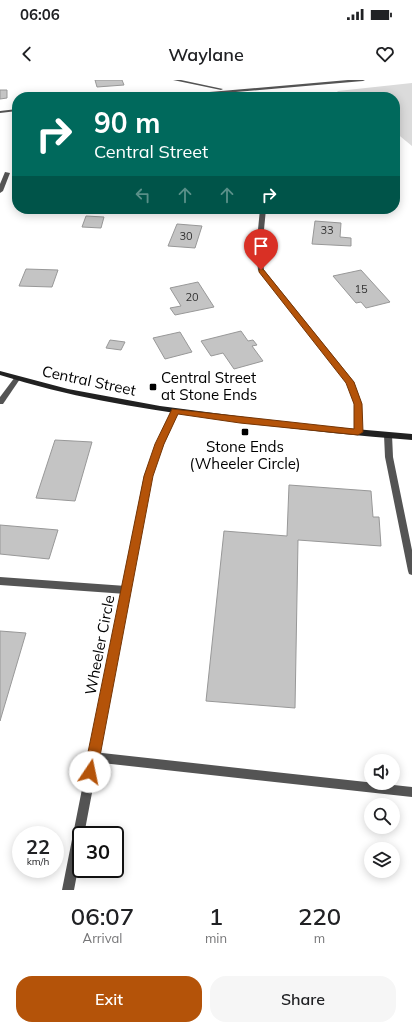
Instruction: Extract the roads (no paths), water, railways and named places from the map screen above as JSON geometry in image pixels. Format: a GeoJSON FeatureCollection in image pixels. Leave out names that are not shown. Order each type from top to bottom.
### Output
{"type":"FeatureCollection","features":[{"type":"Feature","properties":{"kind":"main road","name":"Central Street"},"geometry":{"type":"LineString","coordinates":[[0,373],[17,379],[99,398],[175,411],[240,420],[412,437]]}},
{"type":"Feature","properties":{"kind":"street"},"geometry":{"type":"LineString","coordinates":[[175,80],[230,91]]}},
{"type":"Feature","properties":{"kind":"street"},"geometry":{"type":"LineString","coordinates":[[219,92],[363,80]]}},
{"type":"Feature","properties":{"kind":"street"},"geometry":{"type":"LineString","coordinates":[[0,112],[12,111]]}},
{"type":"Feature","properties":{"kind":"street"},"geometry":{"type":"LineString","coordinates":[[0,191],[7,173]]}},
{"type":"Feature","properties":{"kind":"street"},"geometry":{"type":"LineString","coordinates":[[263,214],[260,250],[261,270],[350,382],[358,404],[358,432]]}},
{"type":"Feature","properties":{"kind":"street"},"geometry":{"type":"LineString","coordinates":[[0,402],[17,379]]}},
{"type":"Feature","properties":{"kind":"street","name":"Wheeler Circle"},"geometry":{"type":"LineString","coordinates":[[68,890],[148,476],[175,411]]}},
{"type":"Feature","properties":{"kind":"street"},"geometry":{"type":"LineString","coordinates":[[388,435],[389,456],[412,571]]}},
{"type":"Feature","properties":{"kind":"street"},"geometry":{"type":"LineString","coordinates":[[0,581],[126,590]]}},
{"type":"Feature","properties":{"kind":"street"},"geometry":{"type":"LineString","coordinates":[[93,757],[412,792]]}},
{"type":"Feature","properties":{"kind":"place","name":"Central Street at Stone Ends"},"geometry":{"type":"Point","coordinates":[153,387]}},
{"type":"Feature","properties":{"kind":"place","name":"Stone Ends (Wheeler Circle)"},"geometry":{"type":"Point","coordinates":[245,432]}}]}
